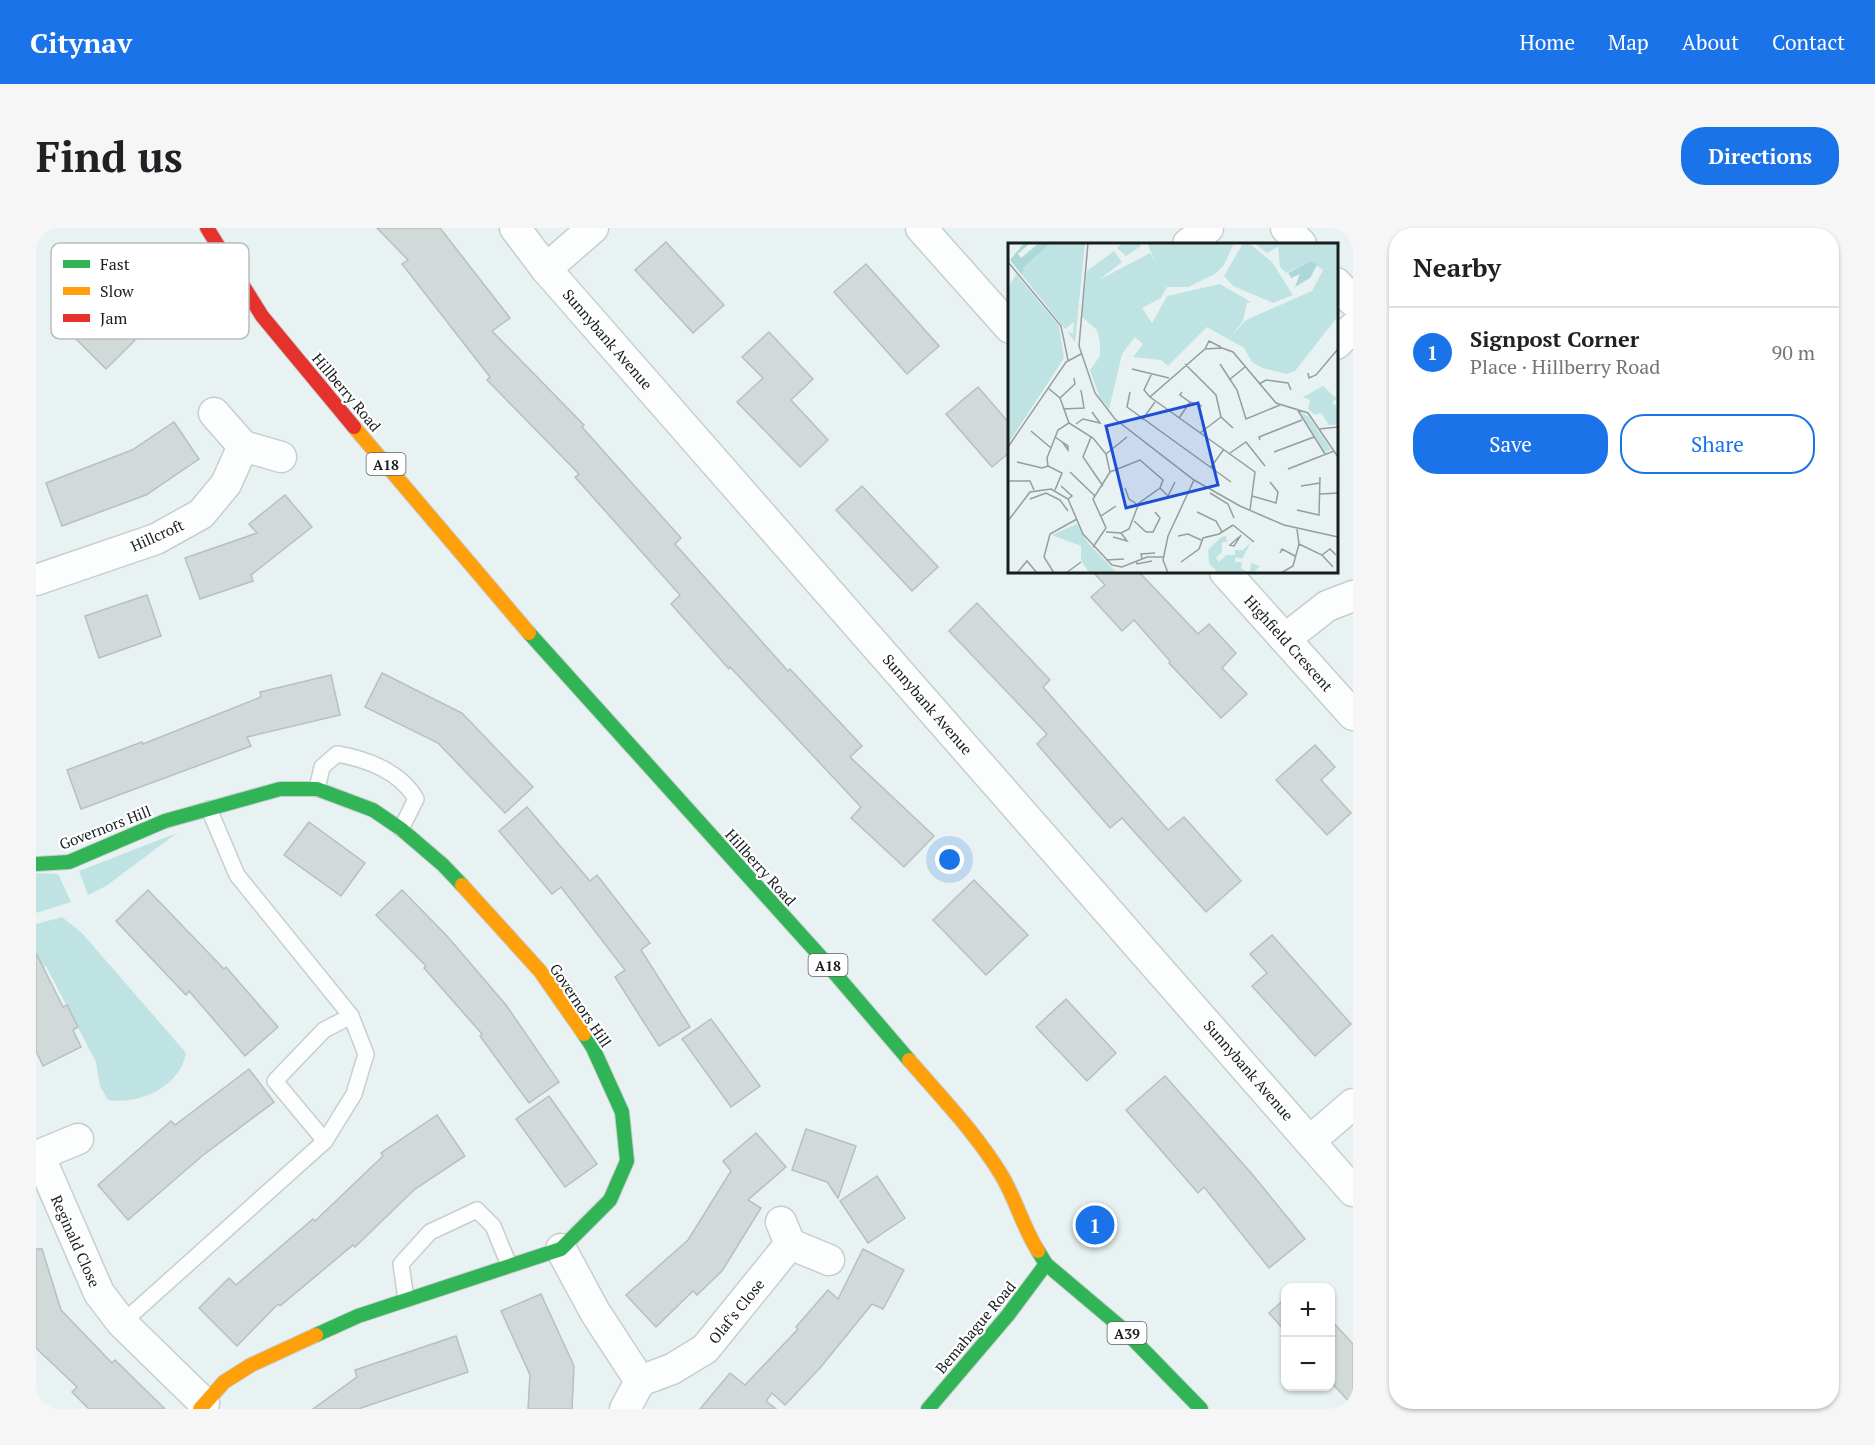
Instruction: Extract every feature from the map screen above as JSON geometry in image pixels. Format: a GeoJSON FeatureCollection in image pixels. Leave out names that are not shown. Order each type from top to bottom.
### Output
{"type":"FeatureCollection","features":[{"type":"Feature","properties":{"kind":"main road","name":"Hillberry Road"},"geometry":{"type":"LineString","coordinates":[[207,228],[216,243]]}},
{"type":"Feature","properties":{"kind":"main road","name":"Hillberry Road"},"geometry":{"type":"LineString","coordinates":[[249,295],[262,316],[578,691],[820,956],[966,1126],[1003,1178],[1023,1226],[1046,1264],[1114,1321],[1202,1409]]}},
{"type":"Feature","properties":{"kind":"main road","name":"Governors Hill"},"geometry":{"type":"LineString","coordinates":[[36,864],[69,862],[165,821],[280,789],[317,789],[373,810],[401,829],[443,866],[540,971],[593,1048],[622,1112],[627,1161],[610,1200],[561,1249],[358,1316],[251,1365],[224,1382],[202,1406]]}},
{"type":"Feature","properties":{"kind":"main road","name":"Bemahague Road"},"geometry":{"type":"LineString","coordinates":[[928,1409],[1008,1315],[1046,1264]]}},
{"type":"Feature","properties":{"kind":"street","name":"Sunnybank Avenue"},"geometry":{"type":"LineString","coordinates":[[515,228],[546,268],[1311,1140],[1353,1191]]}},
{"type":"Feature","properties":{"kind":"street"},"geometry":{"type":"LineString","coordinates":[[546,268],[593,228]]}},
{"type":"Feature","properties":{"kind":"street"},"geometry":{"type":"LineString","coordinates":[[921,228],[1008,326]]}},
{"type":"Feature","properties":{"kind":"street"},"geometry":{"type":"LineString","coordinates":[[1189,243],[1208,228]]}},
{"type":"Feature","properties":{"kind":"street"},"geometry":{"type":"LineString","coordinates":[[1286,228],[1300,243]]}},
{"type":"Feature","properties":{"kind":"street"},"geometry":{"type":"LineString","coordinates":[[1338,285],[1353,301]]}},
{"type":"Feature","properties":{"kind":"street"},"geometry":{"type":"LineString","coordinates":[[1338,342],[1353,328]]}},
{"type":"Feature","properties":{"kind":"street"},"geometry":{"type":"LineString","coordinates":[[214,413],[243,446],[281,457]]}},
{"type":"Feature","properties":{"kind":"street","name":"Hillcroft"},"geometry":{"type":"LineString","coordinates":[[36,580],[156,539],[201,514],[226,484],[243,446]]}},
{"type":"Feature","properties":{"kind":"street","name":"Highfield Crescent"},"geometry":{"type":"LineString","coordinates":[[1226,573],[1353,715]]}},
{"type":"Feature","properties":{"kind":"street"},"geometry":{"type":"LineString","coordinates":[[1285,639],[1327,606],[1353,596]]}},
{"type":"Feature","properties":{"kind":"street"},"geometry":{"type":"LineString","coordinates":[[1311,1140],[1353,1104]]}},
{"type":"Feature","properties":{"kind":"street","name":"Reginald Close"},"geometry":{"type":"LineString","coordinates":[[78,1139],[37,1152],[99,1293],[122,1323],[202,1406]]}},
{"type":"Feature","properties":{"kind":"street","name":"Olaf's Close"},"geometry":{"type":"LineString","coordinates":[[640,1382],[672,1369],[705,1349],[786,1233],[829,1260]]}},
{"type":"Feature","properties":{"kind":"street"},"geometry":{"type":"LineString","coordinates":[[561,1249],[595,1312],[640,1382],[625,1409]]}},
{"type":"Feature","properties":{"kind":"lane"},"geometry":{"type":"LineString","coordinates":[[317,789],[322,767],[337,754],[362,758],[407,784],[416,799],[401,829]]}},
{"type":"Feature","properties":{"kind":"lane"},"geometry":{"type":"LineString","coordinates":[[122,1323],[325,1141],[354,1094],[366,1054],[351,1016],[237,875],[209,809]]}},
{"type":"Feature","properties":{"kind":"lane"},"geometry":{"type":"LineString","coordinates":[[325,1141],[275,1081],[324,1029],[351,1016]]}},
{"type":"Feature","properties":{"kind":"lane"},"geometry":{"type":"LineString","coordinates":[[406,1299],[401,1264],[430,1232],[477,1210],[493,1226],[508,1265]]}},
{"type":"Feature","properties":{"kind":"shaded area"},"geometry":{"type":"Polygon","coordinates":[[[177,833],[106,886],[88,895],[79,871],[177,833]]]}},
{"type":"Feature","properties":{"kind":"shaded area"},"geometry":{"type":"Polygon","coordinates":[[[36,873],[58,874],[71,902],[36,913],[36,873]]]}},
{"type":"Feature","properties":{"kind":"shaded area"},"geometry":{"type":"Polygon","coordinates":[[[62,917],[82,933],[186,1053],[176,1075],[156,1091],[132,1100],[108,1100],[100,1086],[96,1062],[46,966],[36,971],[36,924],[62,917]]]}},
{"type":"Feature","properties":{"kind":"building"},"geometry":{"type":"Polygon","coordinates":[[[377,228],[440,228],[510,318],[492,331],[584,425],[582,427],[681,538],[675,544],[788,671],[790,669],[862,746],[850,757],[934,836],[904,867],[851,818],[861,807],[730,667],[729,669],[671,604],[680,595],[575,477],[579,474],[487,380],[490,377],[402,264],[408,260],[377,228]]]}},
{"type":"Feature","properties":{"kind":"building"},"geometry":{"type":"Polygon","coordinates":[[[666,242],[724,305],[693,333],[635,270],[666,242]]]}},
{"type":"Feature","properties":{"kind":"building"},"geometry":{"type":"Polygon","coordinates":[[[866,264],[939,346],[907,374],[834,292],[866,264]]]}},
{"type":"Feature","properties":{"kind":"building"},"geometry":{"type":"Polygon","coordinates":[[[769,332],[813,379],[791,400],[828,440],[800,467],[737,402],[763,378],[742,357],[769,332]]]}},
{"type":"Feature","properties":{"kind":"building"},"geometry":{"type":"Polygon","coordinates":[[[76,339],[136,339],[106,369],[76,339]]]}},
{"type":"Feature","properties":{"kind":"building"},"geometry":{"type":"Polygon","coordinates":[[[978,387],[1008,422],[1008,454],[992,467],[946,414],[978,387]]]}},
{"type":"Feature","properties":{"kind":"building"},"geometry":{"type":"Polygon","coordinates":[[[174,422],[199,459],[146,495],[62,526],[46,483],[132,450],[174,422]]]}},
{"type":"Feature","properties":{"kind":"building"},"geometry":{"type":"Polygon","coordinates":[[[862,486],[938,567],[912,591],[836,510],[862,486]]]}},
{"type":"Feature","properties":{"kind":"building"},"geometry":{"type":"Polygon","coordinates":[[[285,495],[312,527],[251,575],[253,581],[200,599],[185,558],[257,533],[249,524],[285,495]]]}},
{"type":"Feature","properties":{"kind":"building"},"geometry":{"type":"Polygon","coordinates":[[[1094,573],[1140,573],[1198,634],[1209,624],[1236,653],[1222,668],[1247,694],[1221,718],[1169,663],[1170,661],[1134,620],[1122,631],[1091,597],[1105,585],[1094,573]]]}},
{"type":"Feature","properties":{"kind":"building"},"geometry":{"type":"Polygon","coordinates":[[[147,595],[161,636],[99,658],[85,616],[147,595]]]}},
{"type":"Feature","properties":{"kind":"building"},"geometry":{"type":"Polygon","coordinates":[[[977,603],[1050,680],[1043,687],[1168,830],[1184,817],[1241,881],[1206,912],[1122,818],[1110,828],[1037,744],[1047,734],[949,631],[977,603]]]}},
{"type":"Feature","properties":{"kind":"building"},"geometry":{"type":"Polygon","coordinates":[[[382,673],[462,713],[533,787],[505,813],[438,743],[365,707],[382,673]]]}},
{"type":"Feature","properties":{"kind":"building"},"geometry":{"type":"Polygon","coordinates":[[[331,675],[340,715],[247,737],[251,746],[81,809],[67,770],[142,742],[143,744],[261,697],[260,692],[331,675]]]}},
{"type":"Feature","properties":{"kind":"building"},"geometry":{"type":"Polygon","coordinates":[[[1315,745],[1335,767],[1321,780],[1351,813],[1327,835],[1276,780],[1315,745]]]}},
{"type":"Feature","properties":{"kind":"building"},"geometry":{"type":"Polygon","coordinates":[[[527,807],[590,881],[597,875],[650,943],[641,950],[690,1027],[659,1046],[615,977],[625,970],[561,887],[552,894],[499,831],[527,807]]]}},
{"type":"Feature","properties":{"kind":"building"},"geometry":{"type":"Polygon","coordinates":[[[309,822],[365,863],[341,896],[284,855],[309,822]]]}},
{"type":"Feature","properties":{"kind":"building"},"geometry":{"type":"Polygon","coordinates":[[[974,880],[1028,935],[986,975],[933,920],[974,880]]]}},
{"type":"Feature","properties":{"kind":"building"},"geometry":{"type":"Polygon","coordinates":[[[148,890],[224,969],[226,967],[278,1027],[245,1056],[189,991],[186,995],[116,921],[148,890]]]}},
{"type":"Feature","properties":{"kind":"building"},"geometry":{"type":"Polygon","coordinates":[[[402,890],[447,936],[506,1005],[559,1082],[529,1103],[480,1036],[482,1034],[424,968],[426,966],[376,915],[402,890]]]}},
{"type":"Feature","properties":{"kind":"building"},"geometry":{"type":"Polygon","coordinates":[[[1272,935],[1351,1024],[1315,1056],[1252,986],[1267,973],[1250,954],[1272,935]]]}},
{"type":"Feature","properties":{"kind":"building"},"geometry":{"type":"Polygon","coordinates":[[[36,953],[63,1007],[67,1005],[78,1027],[73,1030],[81,1047],[43,1066],[36,1051],[36,953]]]}},
{"type":"Feature","properties":{"kind":"building"},"geometry":{"type":"Polygon","coordinates":[[[1066,999],[1116,1053],[1087,1081],[1036,1027],[1066,999]]]}},
{"type":"Feature","properties":{"kind":"building"},"geometry":{"type":"Polygon","coordinates":[[[711,1019],[760,1086],[731,1107],[682,1039],[711,1019]]]}},
{"type":"Feature","properties":{"kind":"building"},"geometry":{"type":"Polygon","coordinates":[[[249,1069],[274,1102],[202,1156],[128,1220],[98,1185],[171,1121],[175,1125],[249,1069]]]}},
{"type":"Feature","properties":{"kind":"building"},"geometry":{"type":"Polygon","coordinates":[[[1165,1076],[1252,1174],[1305,1239],[1269,1268],[1204,1187],[1198,1193],[1126,1110],[1165,1076]]]}},
{"type":"Feature","properties":{"kind":"building"},"geometry":{"type":"Polygon","coordinates":[[[549,1096],[597,1164],[565,1187],[516,1119],[549,1096]]]}},
{"type":"Feature","properties":{"kind":"building"},"geometry":{"type":"Polygon","coordinates":[[[437,1115],[465,1156],[415,1189],[355,1247],[353,1245],[280,1306],[278,1304],[237,1346],[199,1308],[229,1278],[236,1285],[313,1219],[315,1221],[383,1156],[381,1153],[437,1115]]]}},
{"type":"Feature","properties":{"kind":"building"},"geometry":{"type":"Polygon","coordinates":[[[806,1129],[856,1146],[838,1198],[827,1182],[792,1170],[806,1129]]]}},
{"type":"Feature","properties":{"kind":"building"},"geometry":{"type":"Polygon","coordinates":[[[756,1133],[786,1167],[748,1200],[761,1208],[722,1271],[697,1295],[693,1291],[656,1327],[626,1295],[688,1240],[731,1171],[723,1161],[756,1133]]]}},
{"type":"Feature","properties":{"kind":"building"},"geometry":{"type":"Polygon","coordinates":[[[877,1176],[905,1218],[868,1243],[840,1201],[877,1176]]]}},
{"type":"Feature","properties":{"kind":"building"},"geometry":{"type":"Polygon","coordinates":[[[36,1249],[42,1249],[61,1310],[112,1363],[115,1360],[165,1409],[89,1409],[72,1392],[77,1387],[36,1348],[36,1249]]]}},
{"type":"Feature","properties":{"kind":"building"},"geometry":{"type":"Polygon","coordinates":[[[863,1249],[904,1270],[883,1309],[872,1304],[820,1368],[785,1405],[772,1393],[766,1401],[776,1409],[700,1409],[730,1373],[745,1385],[798,1329],[796,1327],[828,1290],[838,1299],[863,1249]]]}},
{"type":"Feature","properties":{"kind":"building"},"geometry":{"type":"Polygon","coordinates":[[[541,1294],[574,1366],[572,1409],[528,1409],[530,1375],[501,1311],[541,1294]]]}},
{"type":"Feature","properties":{"kind":"building"},"geometry":{"type":"Polygon","coordinates":[[[1281,1302],[1281,1326],[1269,1313],[1281,1302]]]}},
{"type":"Feature","properties":{"kind":"building"},"geometry":{"type":"Polygon","coordinates":[[[1335,1324],[1353,1344],[1353,1406],[1335,1386],[1335,1324]]]}},
{"type":"Feature","properties":{"kind":"building"},"geometry":{"type":"Polygon","coordinates":[[[456,1336],[468,1372],[358,1409],[313,1409],[357,1377],[355,1370],[456,1336]]]}},
{"type":"Feature","properties":{"kind":"traffic: fast"},"geometry":{"type":"LineString","coordinates":[[529,633],[820,956],[909,1060]]}},
{"type":"Feature","properties":{"kind":"traffic: fast"},"geometry":{"type":"LineString","coordinates":[[36,864],[69,862],[165,821],[280,789],[317,789],[373,810],[401,829],[443,865],[462,885]]}},
{"type":"Feature","properties":{"kind":"traffic: fast"},"geometry":{"type":"LineString","coordinates":[[316,1335],[358,1316],[561,1249],[610,1200],[627,1161],[622,1112],[593,1048],[584,1034]]}},
{"type":"Feature","properties":{"kind":"traffic: fast"},"geometry":{"type":"LineString","coordinates":[[1038,1251],[1046,1264],[1123,1329],[1201,1409]]}},
{"type":"Feature","properties":{"kind":"traffic: fast"},"geometry":{"type":"LineString","coordinates":[[928,1409],[1008,1315],[1046,1264]]}},
{"type":"Feature","properties":{"kind":"traffic: slow"},"geometry":{"type":"LineString","coordinates":[[354,427],[529,633]]}},
{"type":"Feature","properties":{"kind":"traffic: slow"},"geometry":{"type":"LineString","coordinates":[[462,885],[540,971],[584,1034]]}},
{"type":"Feature","properties":{"kind":"traffic: slow"},"geometry":{"type":"LineString","coordinates":[[909,1060],[958,1116],[992,1160],[1007,1185],[1038,1251]]}},
{"type":"Feature","properties":{"kind":"traffic: slow"},"geometry":{"type":"LineString","coordinates":[[200,1409],[224,1382],[251,1365],[316,1335]]}},
{"type":"Feature","properties":{"kind":"traffic: jam"},"geometry":{"type":"LineString","coordinates":[[207,228],[216,243]]}},
{"type":"Feature","properties":{"kind":"traffic: jam"},"geometry":{"type":"LineString","coordinates":[[249,295],[262,316],[354,427]]}},
{"type":"Feature","properties":{"kind":"place","name":"Signpost Corner"},"geometry":{"type":"Point","coordinates":[1095,1225]}}]}
